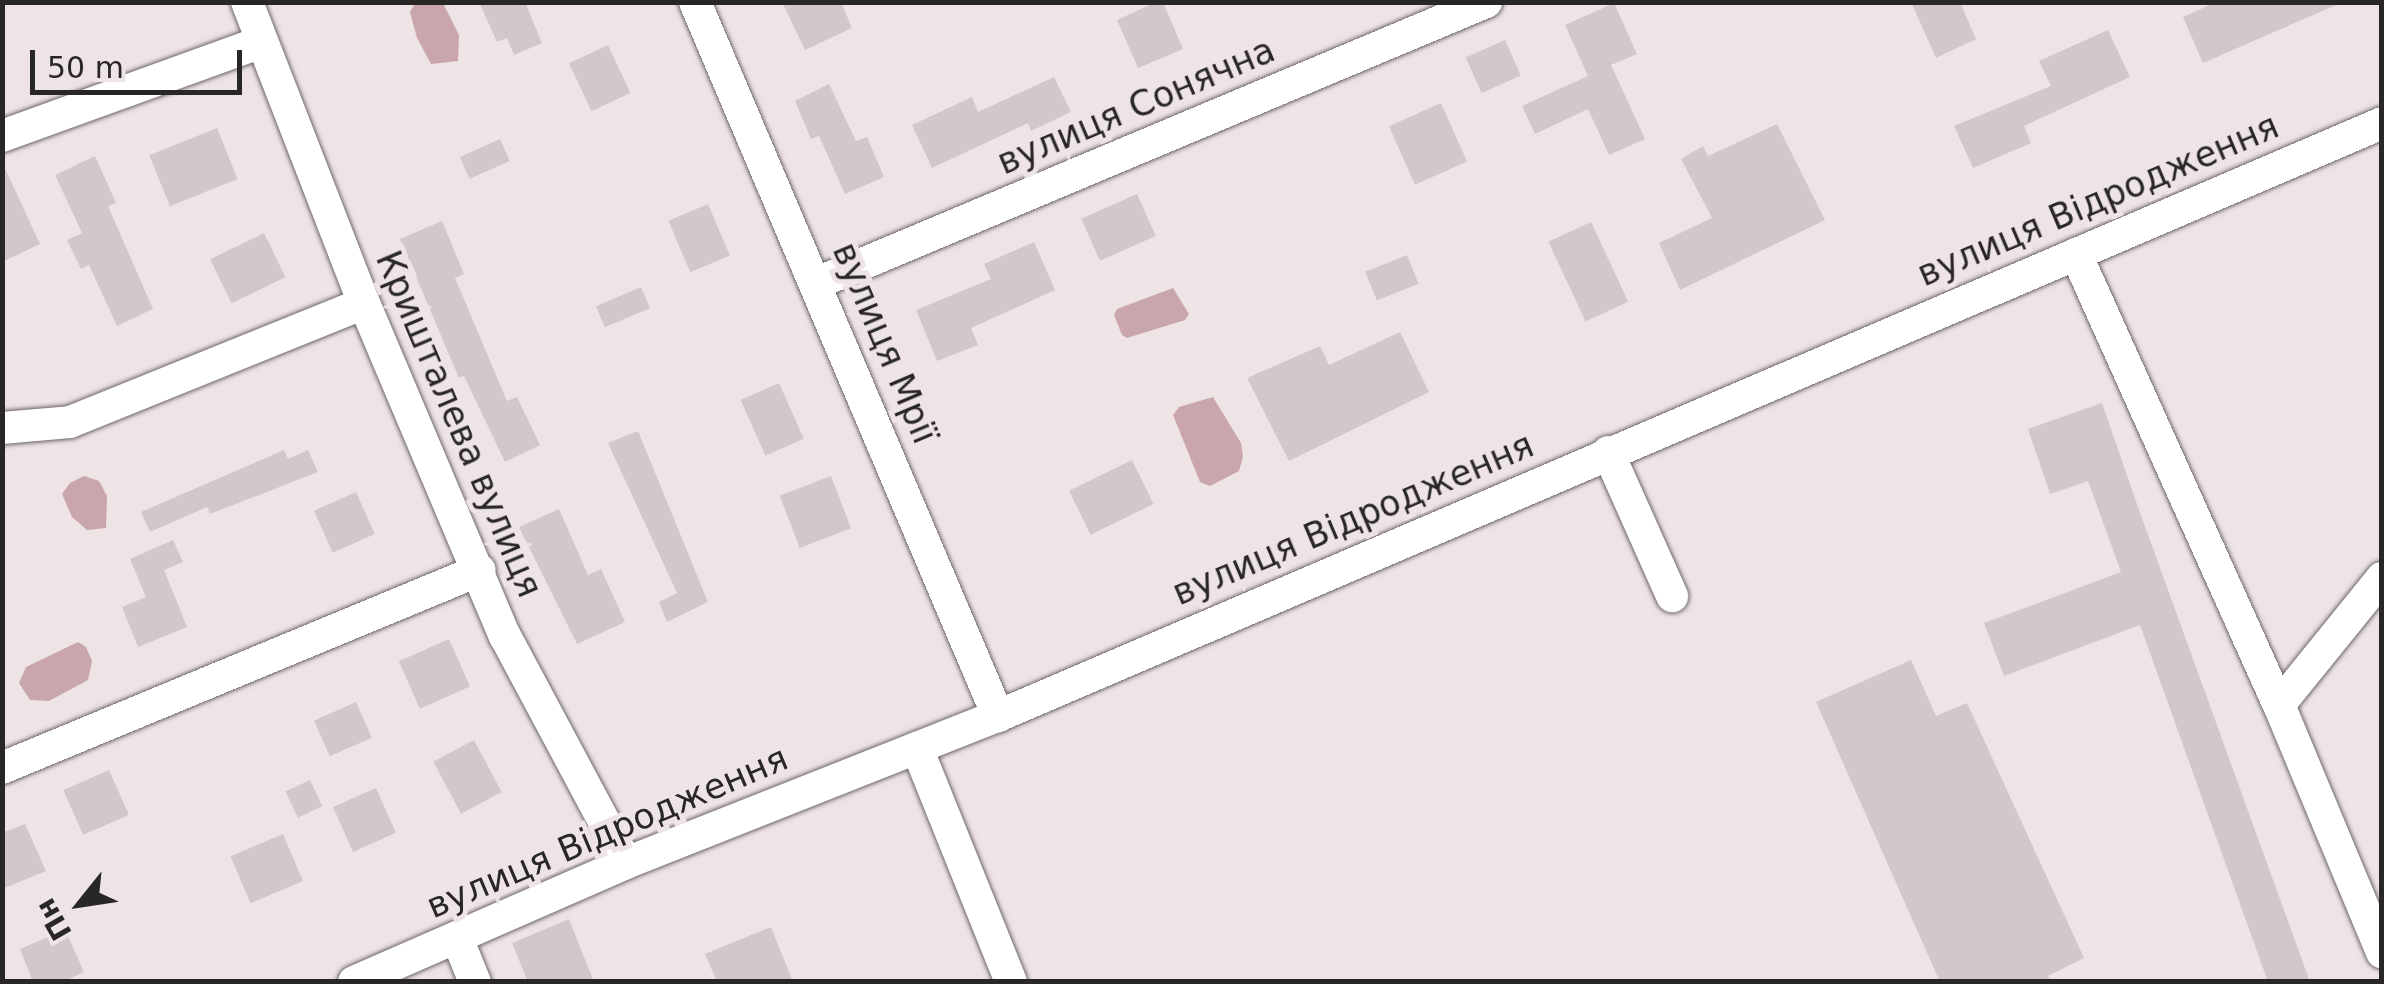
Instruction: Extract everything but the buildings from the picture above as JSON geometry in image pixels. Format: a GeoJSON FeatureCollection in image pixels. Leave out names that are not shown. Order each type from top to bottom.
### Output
{"type":"FeatureCollection","features":[{"type":"Feature","properties":{"kind":"street","name":"Кришталева вулиця"},"geometry":{"type":"LineString","coordinates":[[247,2],[259,43],[364,302],[505,636],[626,864]]}},
{"type":"Feature","properties":{"kind":"street","name":"вулиця Мрії"},"geometry":{"type":"LineString","coordinates":[[695,2],[998,716]]}},
{"type":"Feature","properties":{"kind":"street","name":"вулиця Сонячна"},"geometry":{"type":"LineString","coordinates":[[816,283],[1486,2]]}},
{"type":"Feature","properties":{"kind":"street"},"geometry":{"type":"LineString","coordinates":[[2,136],[259,43]]}},
{"type":"Feature","properties":{"kind":"street","name":"вулиця Відродження"},"geometry":{"type":"LineString","coordinates":[[354,982],[626,864],[998,716],[2382,123]]}},
{"type":"Feature","properties":{"kind":"street"},"geometry":{"type":"LineString","coordinates":[[2076,254],[2280,705],[2382,952]]}},
{"type":"Feature","properties":{"kind":"street"},"geometry":{"type":"LineString","coordinates":[[2,428],[70,422],[364,302]]}},
{"type":"Feature","properties":{"kind":"street"},"geometry":{"type":"LineString","coordinates":[[1608,452],[1672,596]]}},
{"type":"Feature","properties":{"kind":"street"},"geometry":{"type":"LineString","coordinates":[[2,768],[480,570]]}},
{"type":"Feature","properties":{"kind":"street"},"geometry":{"type":"LineString","coordinates":[[2280,705],[2382,578]]}},
{"type":"Feature","properties":{"kind":"street"},"geometry":{"type":"LineString","coordinates":[[917,748],[1011,982]]}},
{"type":"Feature","properties":{"kind":"street"},"geometry":{"type":"LineString","coordinates":[[457,938],[474,982]]}},
{"type":"Feature","properties":{"kind":"shaded area"},"geometry":{"type":"Polygon","coordinates":[[[415,3],[443,3],[459,35],[458,61],[431,64],[417,38],[410,12],[415,3]]]}},
{"type":"Feature","properties":{"kind":"shaded area"},"geometry":{"type":"Polygon","coordinates":[[[1173,288],[1189,314],[1185,320],[1127,338],[1122,335],[1114,315],[1117,309],[1173,288]]]}},
{"type":"Feature","properties":{"kind":"shaded area"},"geometry":{"type":"Polygon","coordinates":[[[1213,397],[1241,443],[1243,457],[1239,471],[1210,486],[1200,482],[1173,415],[1179,407],[1213,397]]]}},
{"type":"Feature","properties":{"kind":"shaded area"},"geometry":{"type":"Polygon","coordinates":[[[84,476],[99,481],[107,496],[106,528],[87,530],[72,517],[62,494],[70,483],[84,476]]]}},
{"type":"Feature","properties":{"kind":"shaded area"},"geometry":{"type":"Polygon","coordinates":[[[78,642],[86,647],[92,661],[88,680],[49,701],[30,700],[19,683],[26,667],[78,642]]]}}]}
